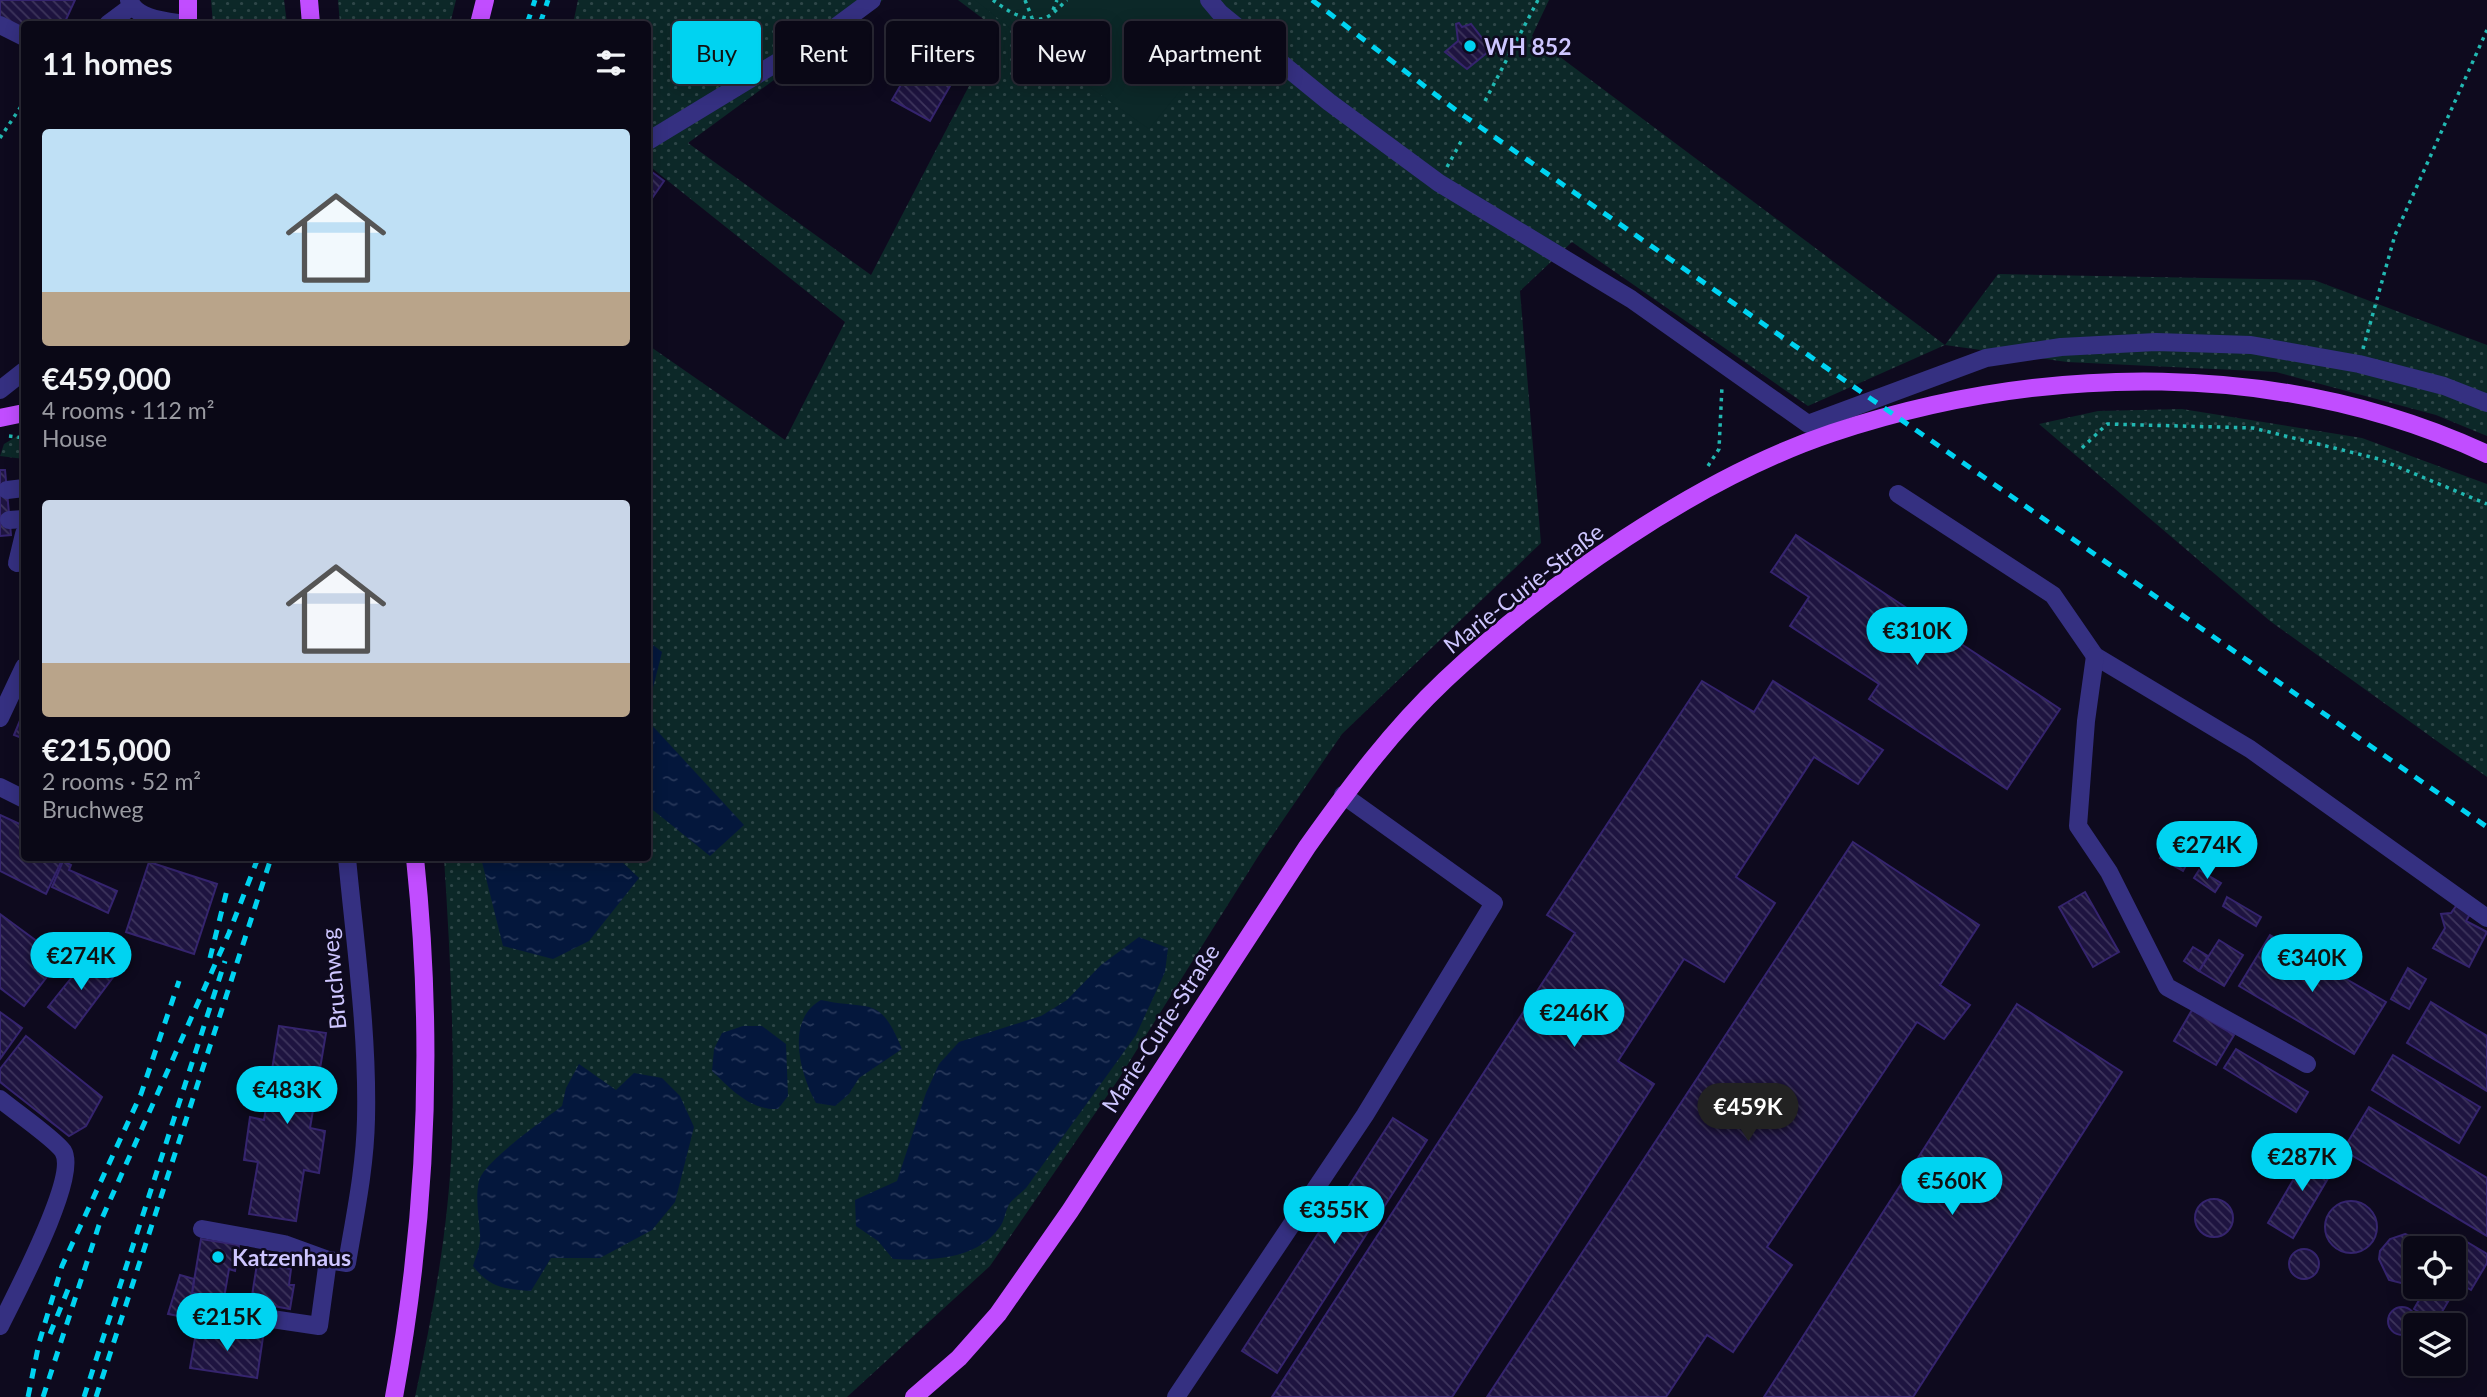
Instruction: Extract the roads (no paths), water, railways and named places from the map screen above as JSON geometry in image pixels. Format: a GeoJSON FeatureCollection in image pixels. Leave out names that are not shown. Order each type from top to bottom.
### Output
{"type":"FeatureCollection","features":[{"type":"Feature","properties":{"kind":"main road"},"geometry":{"type":"LineString","coordinates":[[187,21],[188,0]]}},
{"type":"Feature","properties":{"kind":"main road"},"geometry":{"type":"LineString","coordinates":[[309,0],[311,21]]}},
{"type":"Feature","properties":{"kind":"main road"},"geometry":{"type":"LineString","coordinates":[[479,21],[485,0]]}},
{"type":"Feature","properties":{"kind":"main road","name":"Marie-Curie-Straße"},"geometry":{"type":"LineString","coordinates":[[914,1397],[959,1358],[998,1314],[1070,1211],[1343,795],[1396,731],[1443,682],[1566,580],[1709,489],[1830,434],[1921,408],[1998,393],[2072,383],[2156,381],[2233,385],[2314,398],[2453,439],[2487,454]]}},
{"type":"Feature","properties":{"kind":"main road"},"geometry":{"type":"LineString","coordinates":[[0,418],[21,414]]}},
{"type":"Feature","properties":{"kind":"main road"},"geometry":{"type":"LineString","coordinates":[[394,1397],[421,1210],[426,1102],[423,938],[415,861]]}},
{"type":"Feature","properties":{"kind":"street"},"geometry":{"type":"LineString","coordinates":[[651,139],[837,26],[872,0]]}},
{"type":"Feature","properties":{"kind":"street"},"geometry":{"type":"LineString","coordinates":[[1209,0],[1220,13],[1329,102],[1439,183],[1630,299],[1808,424],[1986,358],[2061,347],[2156,342],[2251,345],[2359,364],[2444,386],[2487,403]]}},
{"type":"Feature","properties":{"kind":"street"},"geometry":{"type":"LineString","coordinates":[[111,21],[130,3],[149,18],[168,21]]}},
{"type":"Feature","properties":{"kind":"street"},"geometry":{"type":"LineString","coordinates":[[0,25],[21,36]]}},
{"type":"Feature","properties":{"kind":"street"},"geometry":{"type":"LineString","coordinates":[[0,390],[21,373]]}},
{"type":"Feature","properties":{"kind":"street"},"geometry":{"type":"LineString","coordinates":[[1898,494],[2053,595],[2095,656],[2250,749],[2487,918]]}},
{"type":"Feature","properties":{"kind":"street"},"geometry":{"type":"LineString","coordinates":[[14,562],[21,542]]}},
{"type":"Feature","properties":{"kind":"street"},"geometry":{"type":"LineString","coordinates":[[2095,656],[2086,721],[2078,826],[2109,872],[2167,987],[2306,1064]]}},
{"type":"Feature","properties":{"kind":"street"},"geometry":{"type":"LineString","coordinates":[[0,718],[21,673]]}},
{"type":"Feature","properties":{"kind":"street"},"geometry":{"type":"LineString","coordinates":[[0,787],[21,798]]}},
{"type":"Feature","properties":{"kind":"street"},"geometry":{"type":"LineString","coordinates":[[1176,1397],[1357,1127],[1494,903],[1343,795]]}},
{"type":"Feature","properties":{"kind":"street","name":"Bruchweg"},"geometry":{"type":"LineString","coordinates":[[328,1260],[346,1263],[360,1190],[366,1120],[363,1037],[346,861]]}},
{"type":"Feature","properties":{"kind":"street"},"geometry":{"type":"LineString","coordinates":[[0,1099],[63,1150],[66,1166],[61,1193],[0,1326]]}},
{"type":"Feature","properties":{"kind":"street"},"geometry":{"type":"LineString","coordinates":[[202,1229],[284,1244],[328,1260],[319,1326],[204,1309]]}},
{"type":"Feature","properties":{"kind":"water"},"geometry":{"type":"Polygon","coordinates":[[[651,643],[662,652],[651,696],[651,643]]]}},
{"type":"Feature","properties":{"kind":"water"},"geometry":{"type":"Polygon","coordinates":[[[651,724],[744,825],[710,856],[651,808],[651,724]]]}},
{"type":"Feature","properties":{"kind":"water"},"geometry":{"type":"Polygon","coordinates":[[[482,861],[621,861],[639,878],[589,941],[553,959],[503,946],[482,861]]]}},
{"type":"Feature","properties":{"kind":"water"},"geometry":{"type":"Polygon","coordinates":[[[1139,937],[1168,948],[1165,972],[1136,1035],[1026,1188],[1010,1203],[999,1228],[978,1247],[965,1252],[937,1259],[893,1259],[878,1241],[856,1226],[855,1200],[897,1181],[926,1093],[939,1064],[959,1042],[1041,1016],[1067,1000],[1101,965],[1139,937]]]}},
{"type":"Feature","properties":{"kind":"water"},"geometry":{"type":"Polygon","coordinates":[[[821,1000],[863,1006],[880,1012],[902,1049],[859,1078],[849,1094],[835,1106],[816,1103],[805,1077],[799,1048],[803,1020],[810,1009],[821,1000]]]}},
{"type":"Feature","properties":{"kind":"water"},"geometry":{"type":"Polygon","coordinates":[[[743,1026],[762,1026],[786,1044],[788,1096],[778,1109],[750,1102],[734,1092],[712,1071],[714,1049],[722,1033],[743,1026]]]}},
{"type":"Feature","properties":{"kind":"water"},"geometry":{"type":"Polygon","coordinates":[[[579,1064],[616,1090],[634,1073],[662,1078],[680,1096],[694,1127],[675,1202],[652,1230],[600,1258],[551,1258],[531,1291],[499,1286],[486,1279],[473,1266],[480,1238],[477,1201],[479,1181],[491,1163],[503,1152],[562,1106],[566,1088],[579,1064]]]}},
{"type":"Feature","properties":{"kind":"railway"},"geometry":{"type":"LineString","coordinates":[[528,21],[535,0]]}},
{"type":"Feature","properties":{"kind":"railway"},"geometry":{"type":"LineString","coordinates":[[541,21],[548,0]]}},
{"type":"Feature","properties":{"kind":"railway"},"geometry":{"type":"LineString","coordinates":[[1312,0],[1457,111],[2487,827]]}},
{"type":"Feature","properties":{"kind":"railway"},"geometry":{"type":"LineString","coordinates":[[43,1397],[99,1225],[229,933],[257,861]]}},
{"type":"Feature","properties":{"kind":"railway"},"geometry":{"type":"LineString","coordinates":[[96,1397],[270,861]]}},
{"type":"Feature","properties":{"kind":"railway"},"geometry":{"type":"LineString","coordinates":[[210,958],[228,886]]}},
{"type":"Feature","properties":{"kind":"railway"},"geometry":{"type":"LineString","coordinates":[[84,1397],[225,961]]}},
{"type":"Feature","properties":{"kind":"railway"},"geometry":{"type":"LineString","coordinates":[[28,1397],[39,1343],[62,1266],[141,1094],[179,981]]}},
{"type":"Feature","properties":{"kind":"railway"},"geometry":{"type":"LineString","coordinates":[[50,1334],[71,1282]]}},
{"type":"Feature","properties":{"kind":"place","name":"WH 852"},"geometry":{"type":"Point","coordinates":[1470,46]}},
{"type":"Feature","properties":{"kind":"place","name":"Katzenhaus"},"geometry":{"type":"Point","coordinates":[218,1257]}}]}
